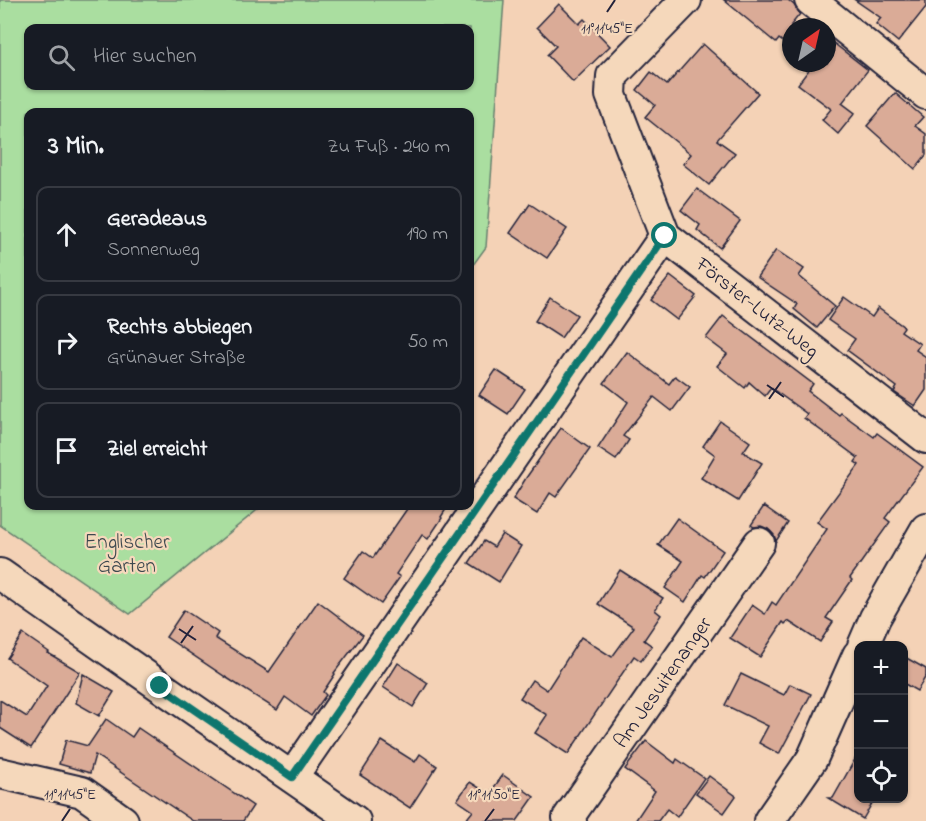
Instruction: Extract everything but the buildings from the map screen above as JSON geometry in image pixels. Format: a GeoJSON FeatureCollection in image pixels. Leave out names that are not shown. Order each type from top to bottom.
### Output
{"type":"FeatureCollection","features":[{"type":"Feature","properties":{"kind":"street"},"geometry":{"type":"LineString","coordinates":[[292,777],[665,236],[611,95],[612,76],[686,0]]}},
{"type":"Feature","properties":{"kind":"street"},"geometry":{"type":"LineString","coordinates":[[810,0],[926,94]]}},
{"type":"Feature","properties":{"kind":"street","name":"Förster-Lutz-Weg"},"geometry":{"type":"LineString","coordinates":[[665,236],[926,438]]}},
{"type":"Feature","properties":{"kind":"street"},"geometry":{"type":"LineString","coordinates":[[865,641],[875,618],[926,529]]}},
{"type":"Feature","properties":{"kind":"street","name":"Am Jesuitenanger"},"geometry":{"type":"LineString","coordinates":[[571,821],[568,818],[759,543]]}},
{"type":"Feature","properties":{"kind":"street"},"geometry":{"type":"LineString","coordinates":[[0,574],[355,821]]}},
{"type":"Feature","properties":{"kind":"street"},"geometry":{"type":"LineString","coordinates":[[769,821],[813,759],[854,665]]}},
{"type":"Feature","properties":{"kind":"street"},"geometry":{"type":"LineString","coordinates":[[0,774],[82,792],[123,821]]}},
{"type":"Feature","properties":{"kind":"green space","name":"Englischer Garten"},"geometry":{"type":"Polygon","coordinates":[[[0,0],[504,0],[486,247],[474,264],[474,108],[24,108],[24,510],[257,510],[130,614],[0,525],[0,0]]]}},
{"type":"Feature","properties":{"kind":"route"},"geometry":{"type":"LineString","coordinates":[[160,686],[292,777],[665,236]]}}]}
